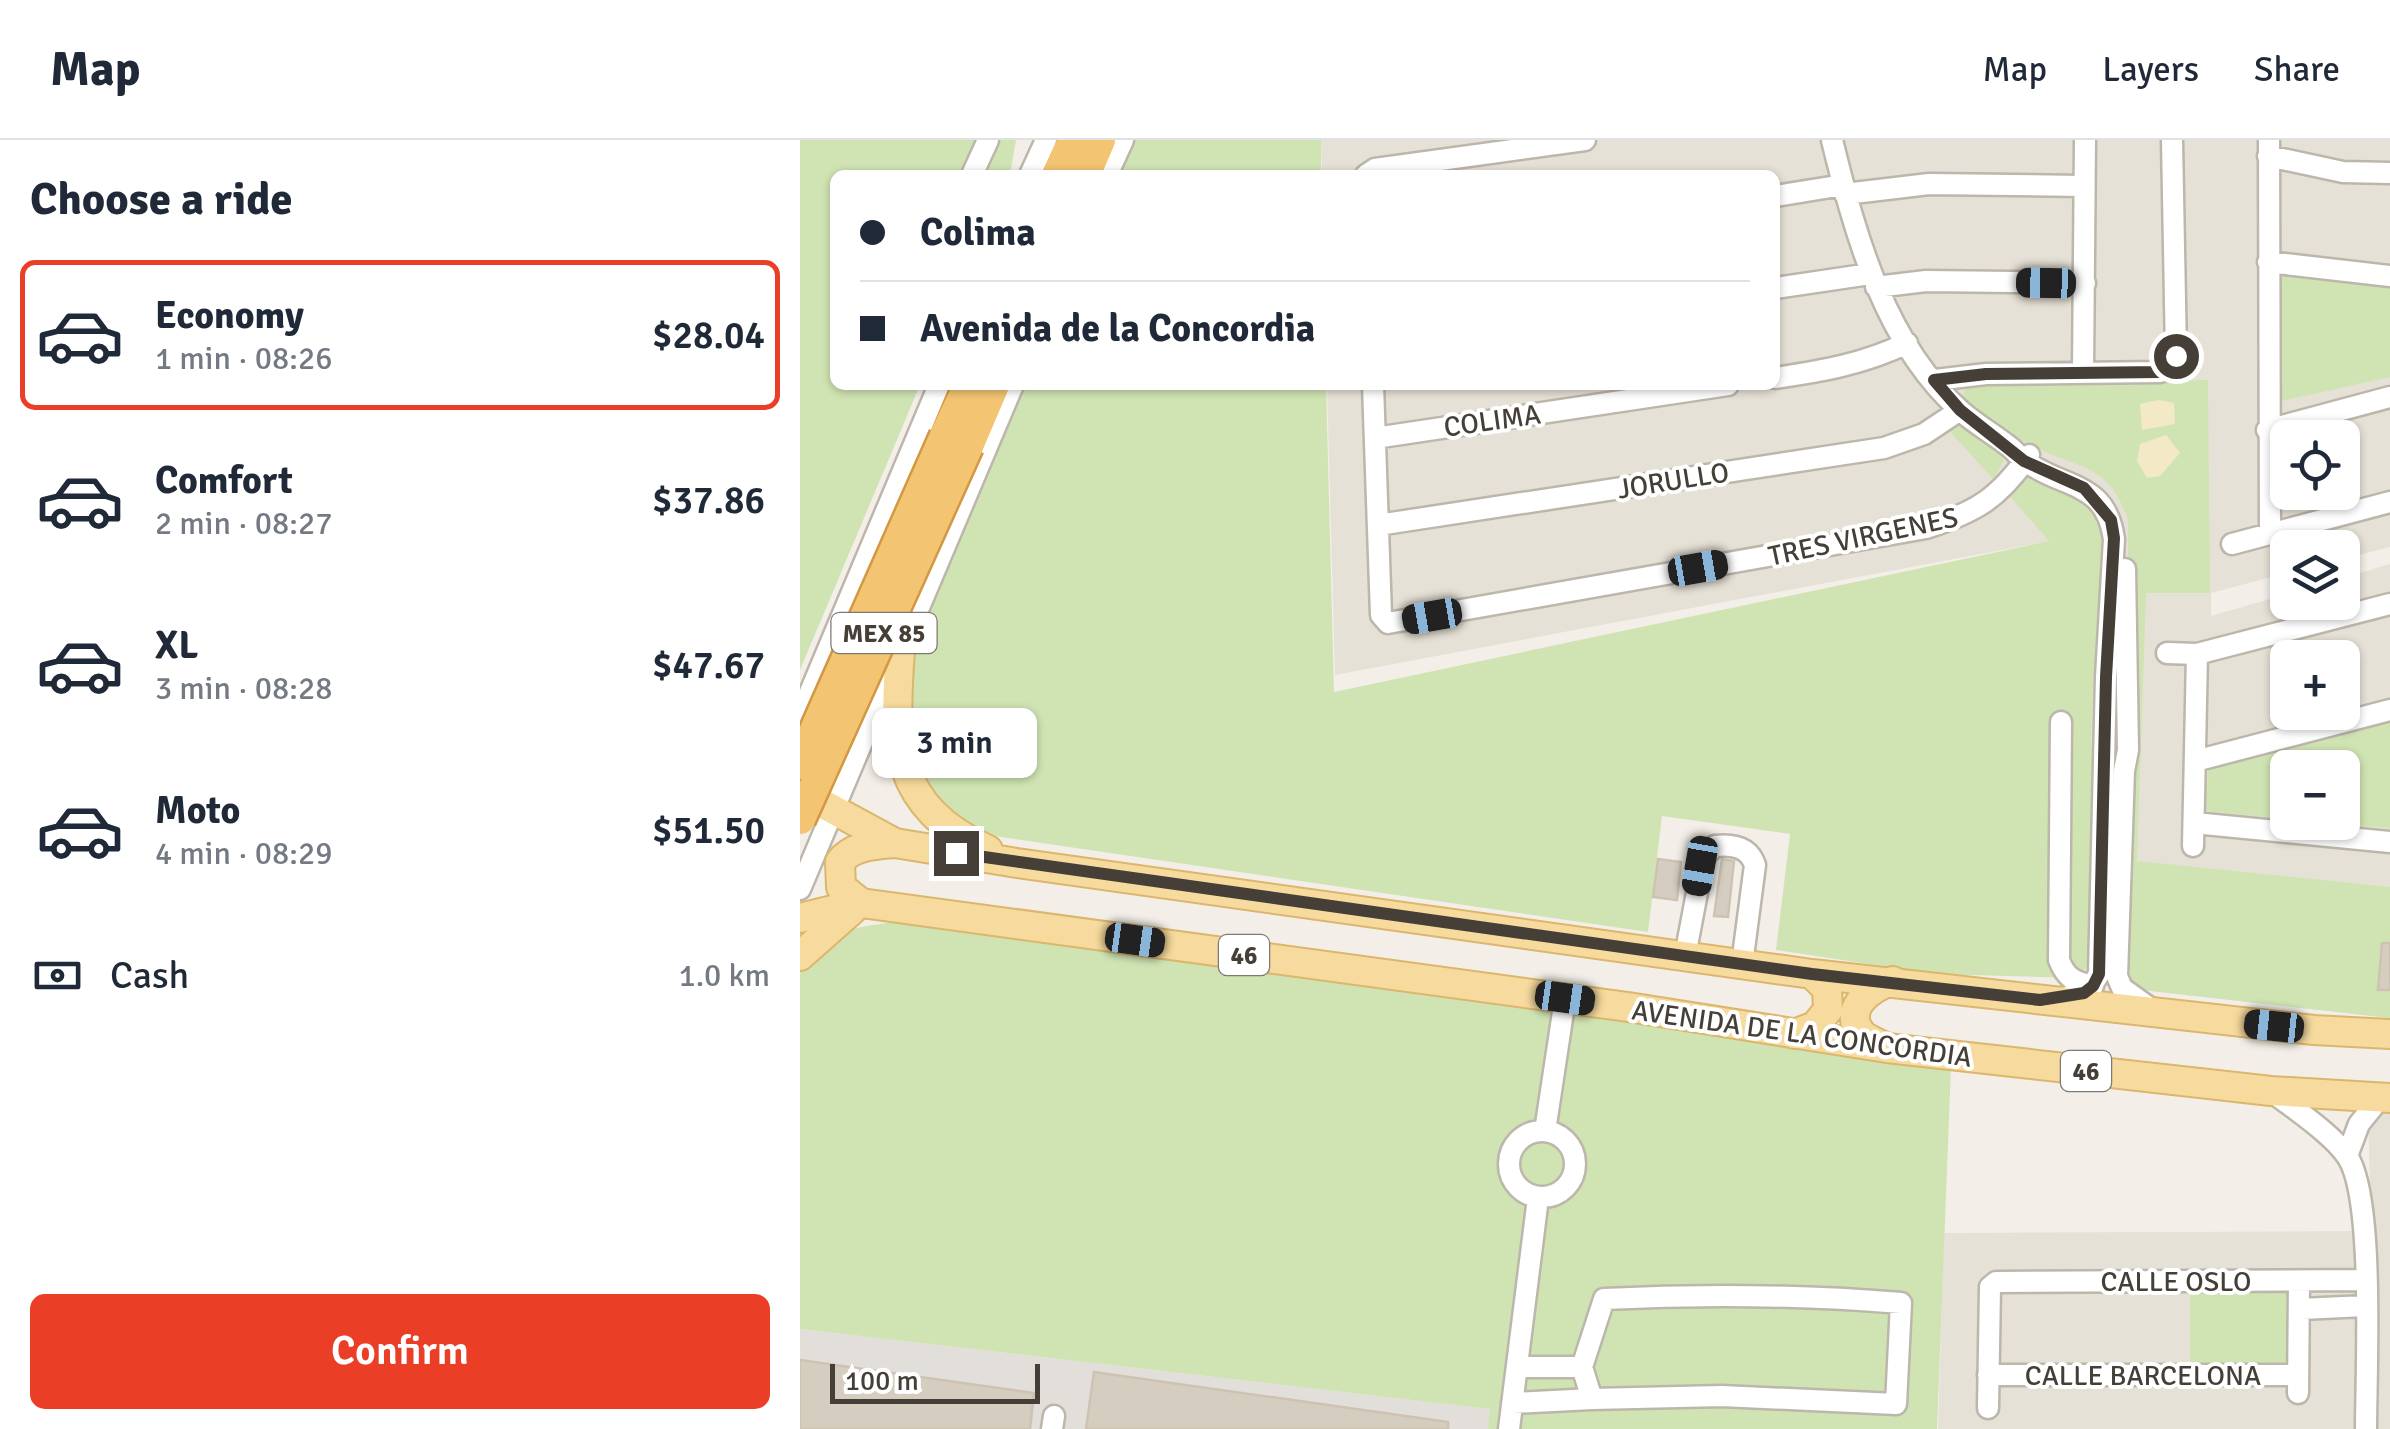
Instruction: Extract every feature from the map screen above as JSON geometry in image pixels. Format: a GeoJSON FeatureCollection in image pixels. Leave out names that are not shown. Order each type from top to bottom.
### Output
{"type":"FeatureCollection","features":[{"type":"Feature","properties":{"kind":"highway"},"geometry":{"type":"LineString","coordinates":[[1087,170],[1100,140]]}},
{"type":"Feature","properties":{"kind":"highway"},"geometry":{"type":"LineString","coordinates":[[1052,141],[1057,170]]}},
{"type":"Feature","properties":{"kind":"highway","name":"MEX 85"},"geometry":{"type":"LineString","coordinates":[[800,820],[957,441],[959,390]]}},
{"type":"Feature","properties":{"kind":"highway","name":"MEX 85"},"geometry":{"type":"LineString","coordinates":[[800,764],[957,441],[991,390]]}},
{"type":"Feature","properties":{"kind":"main road"},"geometry":{"type":"LineString","coordinates":[[900,652],[895,711],[900,755],[911,788],[944,825],[1016,863]]}},
{"type":"Feature","properties":{"kind":"main road","name":"46"},"geometry":{"type":"LineString","coordinates":[[800,797],[896,843],[1016,863],[1812,974],[2314,1030],[2390,1034]]}},
{"type":"Feature","properties":{"kind":"main road"},"geometry":{"type":"LineString","coordinates":[[800,956],[861,903],[842,887],[840,862],[845,855],[896,843]]}},
{"type":"Feature","properties":{"kind":"main road","name":"AVENIDA DE LA CONCORDIA"},"geometry":{"type":"LineString","coordinates":[[800,918],[861,903],[1565,998],[1887,1048],[2272,1092],[2385,1098]]}},
{"type":"Feature","properties":{"kind":"main road"},"geometry":{"type":"LineString","coordinates":[[1794,1034],[1815,1026],[1828,1010],[1827,989],[1812,974]]}},
{"type":"Feature","properties":{"kind":"main road"},"geometry":{"type":"LineString","coordinates":[[1887,1048],[1863,1034],[1857,1023],[1857,1010],[1870,989],[1895,981]]}},
{"type":"Feature","properties":{"kind":"street"},"geometry":{"type":"LineString","coordinates":[[974,170],[988,140]]}},
{"type":"Feature","properties":{"kind":"street"},"geometry":{"type":"LineString","coordinates":[[1109,170],[1123,140]]}},
{"type":"Feature","properties":{"kind":"street"},"geometry":{"type":"LineString","coordinates":[[1374,170],[1585,140]]}},
{"type":"Feature","properties":{"kind":"street"},"geometry":{"type":"LineString","coordinates":[[1832,140],[1873,280],[1907,344],[1934,380],[1960,410],[2023,456],[2079,473],[2094,482],[2114,504],[2121,519],[2124,548],[2118,655],[2128,750],[2114,770],[2099,974],[2084,993],[2040,1000]]}},
{"type":"Feature","properties":{"kind":"street"},"geometry":{"type":"LineString","coordinates":[[2083,372],[2085,140]]}},
{"type":"Feature","properties":{"kind":"street"},"geometry":{"type":"LineString","coordinates":[[1934,380],[1986,374],[2170,369],[2176,356],[2172,140]]}},
{"type":"Feature","properties":{"kind":"street"},"geometry":{"type":"LineString","coordinates":[[1033,170],[1052,141]]}},
{"type":"Feature","properties":{"kind":"street"},"geometry":{"type":"LineString","coordinates":[[2232,544],[2270,533],[2269,148],[2344,172],[2390,174]]}},
{"type":"Feature","properties":{"kind":"street"},"geometry":{"type":"LineString","coordinates":[[1780,196],[1929,184],[2084,186]]}},
{"type":"Feature","properties":{"kind":"street"},"geometry":{"type":"LineString","coordinates":[[2268,262],[2390,276]]}},
{"type":"Feature","properties":{"kind":"street"},"geometry":{"type":"LineString","coordinates":[[1780,288],[1873,280],[2085,283]]}},
{"type":"Feature","properties":{"kind":"street"},"geometry":{"type":"LineString","coordinates":[[1780,377],[1841,368],[1875,359],[1907,344]]}},
{"type":"Feature","properties":{"kind":"street"},"geometry":{"type":"LineString","coordinates":[[800,716],[959,390]]}},
{"type":"Feature","properties":{"kind":"street"},"geometry":{"type":"LineString","coordinates":[[800,888],[1012,390]]}},
{"type":"Feature","properties":{"kind":"street"},"geometry":{"type":"LineString","coordinates":[[1373,390],[1378,524]]}},
{"type":"Feature","properties":{"kind":"street","name":"COLIMA"},"geometry":{"type":"LineString","coordinates":[[1375,438],[1695,390]]}},
{"type":"Feature","properties":{"kind":"street"},"geometry":{"type":"LineString","coordinates":[[2267,430],[2390,397]]}},
{"type":"Feature","properties":{"kind":"street","name":"JORULLO"},"geometry":{"type":"LineString","coordinates":[[1378,524],[1884,448],[1924,434],[1960,410]]}},
{"type":"Feature","properties":{"kind":"street","name":"TRES VIRGENES"},"geometry":{"type":"LineString","coordinates":[[1378,524],[1381,615],[1383,620],[1394,623],[1926,528],[1972,512],[1988,502],[2023,456]]}},
{"type":"Feature","properties":{"kind":"street"},"geometry":{"type":"LineString","coordinates":[[2282,530],[2390,502]]}},
{"type":"Feature","properties":{"kind":"street"},"geometry":{"type":"LineString","coordinates":[[2167,653],[2196,654],[2390,604]]}},
{"type":"Feature","properties":{"kind":"street"},"geometry":{"type":"LineString","coordinates":[[2193,846],[2196,654]]}},
{"type":"Feature","properties":{"kind":"street"},"geometry":{"type":"LineString","coordinates":[[2195,761],[2390,710]]}},
{"type":"Feature","properties":{"kind":"street"},"geometry":{"type":"LineString","coordinates":[[2061,722],[2059,960],[2064,973],[2074,982],[2093,986]]}},
{"type":"Feature","properties":{"kind":"street"},"geometry":{"type":"LineString","coordinates":[[800,737],[812,752],[828,759],[846,756],[860,745]]}},
{"type":"Feature","properties":{"kind":"street"},"geometry":{"type":"LineString","coordinates":[[2114,770],[2117,976],[2122,988],[2156,1012]]}},
{"type":"Feature","properties":{"kind":"street"},"geometry":{"type":"LineString","coordinates":[[2194,823],[2390,842]]}},
{"type":"Feature","properties":{"kind":"street"},"geometry":{"type":"LineString","coordinates":[[1685,956],[1704,856],[1715,846],[1736,847],[1750,854],[1755,865],[1742,964]]}},
{"type":"Feature","properties":{"kind":"street"},"geometry":{"type":"LineString","coordinates":[[1545,1131],[1565,998]]}},
{"type":"Feature","properties":{"kind":"street"},"geometry":{"type":"LineString","coordinates":[[2272,1092],[2348,1156]]}},
{"type":"Feature","properties":{"kind":"street"},"geometry":{"type":"LineString","coordinates":[[2366,1429],[2364,1219],[2348,1156],[2359,1124],[2385,1098]]}},
{"type":"Feature","properties":{"kind":"street"},"geometry":{"type":"LineString","coordinates":[[1545,1131],[1572,1147],[1576,1168],[1567,1187],[1549,1198],[1538,1198],[1527,1194],[1511,1178],[1510,1155],[1523,1137],[1545,1131]]}},
{"type":"Feature","properties":{"kind":"street"},"geometry":{"type":"LineString","coordinates":[[1509,1429],[1538,1198]]}},
{"type":"Feature","properties":{"kind":"street","name":"CALLE OSLO"},"geometry":{"type":"LineString","coordinates":[[1988,1375],[1990,1287],[1996,1282],[2365,1280]]}},
{"type":"Feature","properties":{"kind":"street"},"geometry":{"type":"LineString","coordinates":[[2298,1281],[2300,1309],[2365,1306]]}},
{"type":"Feature","properties":{"kind":"street"},"geometry":{"type":"LineString","coordinates":[[1512,1403],[1722,1396],[1896,1404],[1900,1304],[1819,1296],[1681,1295],[1604,1300],[1582,1367],[1592,1399]]}},
{"type":"Feature","properties":{"kind":"street","name":"CALLE BARCELONA"},"geometry":{"type":"LineString","coordinates":[[1988,1375],[2298,1384],[2300,1309]]}},
{"type":"Feature","properties":{"kind":"street"},"geometry":{"type":"LineString","coordinates":[[1516,1368],[1582,1367]]}},
{"type":"Feature","properties":{"kind":"street"},"geometry":{"type":"LineString","coordinates":[[1988,1375],[1988,1408]]}},
{"type":"Feature","properties":{"kind":"shaded area"},"geometry":{"type":"Polygon","coordinates":[[[1321,140],[2390,140],[2390,547],[2360,555],[2360,530],[2270,530],[2270,577],[2211,593],[2211,616],[2270,599],[2270,620],[2360,620],[2360,573],[2390,564],[2390,1018],[2133,989],[2074,978],[2050,541],[1335,675],[1327,390],[1780,390],[1780,170],[1322,170],[1321,140]]]}},
{"type":"Feature","properties":{"kind":"shaded area"},"geometry":{"type":"Polygon","coordinates":[[[2390,1109],[2390,1429],[1938,1429],[1944,1233],[2371,1231],[2368,1110],[2390,1109]]]}},
{"type":"Feature","properties":{"kind":"shaded area"},"geometry":{"type":"Polygon","coordinates":[[[800,1329],[1491,1409],[1488,1429],[800,1429],[800,1329]]]}},
{"type":"Feature","properties":{"kind":"green space"},"geometry":{"type":"Polygon","coordinates":[[[800,140],[1016,140],[1011,170],[830,170],[830,390],[918,390],[800,670],[800,140]]]}},
{"type":"Feature","properties":{"kind":"green space"},"geometry":{"type":"Polygon","coordinates":[[[1130,140],[1321,140],[1321,170],[1117,170],[1130,140]]]}},
{"type":"Feature","properties":{"kind":"green space"},"geometry":{"type":"Polygon","coordinates":[[[2279,271],[2390,283],[2390,377],[2277,402],[2279,271]]]}},
{"type":"Feature","properties":{"kind":"green space"},"geometry":{"type":"Polygon","coordinates":[[[2208,380],[2210,593],[2146,593],[2137,861],[2390,887],[2390,1018],[2133,989],[2119,965],[2139,690],[2128,641],[2128,520],[2121,502],[2104,479],[2003,430],[1966,406],[1963,394],[1970,381],[2208,380]]]}},
{"type":"Feature","properties":{"kind":"green space"},"geometry":{"type":"Polygon","coordinates":[[[1024,390],[1326,390],[1334,692],[2049,541],[2008,494],[2023,472],[2083,493],[2105,520],[2104,633],[2093,678],[2091,746],[2100,774],[2095,950],[2088,966],[2074,978],[1934,974],[1776,950],[1790,834],[1662,816],[1648,932],[981,834],[930,797],[907,732],[914,649],[1024,390]]]}},
{"type":"Feature","properties":{"kind":"green space"},"geometry":{"type":"Polygon","coordinates":[[[1956,423],[2000,454],[2004,461],[1993,479],[1944,425],[1956,423]]]}},
{"type":"Feature","properties":{"kind":"green space"},"geometry":{"type":"Polygon","coordinates":[[[2390,719],[2390,828],[2360,826],[2360,750],[2270,750],[2270,817],[2206,811],[2208,764],[2346,730],[2360,730],[2360,726],[2390,719]]]}},
{"type":"Feature","properties":{"kind":"green space"},"geometry":{"type":"Polygon","coordinates":[[[897,922],[1951,1066],[1937,1429],[1488,1429],[1490,1409],[800,1329],[800,968],[842,933],[897,922]]]}},
{"type":"Feature","properties":{"kind":"green space"},"geometry":{"type":"Polygon","coordinates":[[[2190,1290],[2288,1290],[2291,1364],[2190,1364],[2190,1290]]]}},
{"type":"Feature","properties":{"kind":"sand"},"geometry":{"type":"Polygon","coordinates":[[[2159,400],[2174,403],[2175,424],[2142,430],[2140,404],[2159,400]]]}},
{"type":"Feature","properties":{"kind":"sand"},"geometry":{"type":"Polygon","coordinates":[[[2166,435],[2180,453],[2160,476],[2147,478],[2137,461],[2140,444],[2166,435]]]}},
{"type":"Feature","properties":{"kind":"building"},"geometry":{"type":"Polygon","coordinates":[[[1658,859],[1681,862],[1677,900],[1653,897],[1658,859]]]}},
{"type":"Feature","properties":{"kind":"building"},"geometry":{"type":"Polygon","coordinates":[[[1722,859],[1734,861],[1728,917],[1714,916],[1722,859]]]}},
{"type":"Feature","properties":{"kind":"building"},"geometry":{"type":"Polygon","coordinates":[[[2382,943],[2390,943],[2390,990],[2378,990],[2382,943]]]}},
{"type":"Feature","properties":{"kind":"building"},"geometry":{"type":"Polygon","coordinates":[[[800,1360],[1034,1393],[1030,1429],[800,1429],[800,1360]]]}},
{"type":"Feature","properties":{"kind":"building"},"geometry":{"type":"Polygon","coordinates":[[[1094,1372],[1448,1422],[1448,1429],[1086,1429],[1094,1372]]]}},
{"type":"Feature","properties":{"kind":"route"},"geometry":{"type":"LineString","coordinates":[[956,853],[1812,974],[2040,1000],[2084,993],[2099,974],[2106,677],[2114,538],[2111,520],[2084,488],[2024,461],[1960,410],[1934,380],[1986,374],[2159,372],[2170,369],[2176,356]]}}]}
